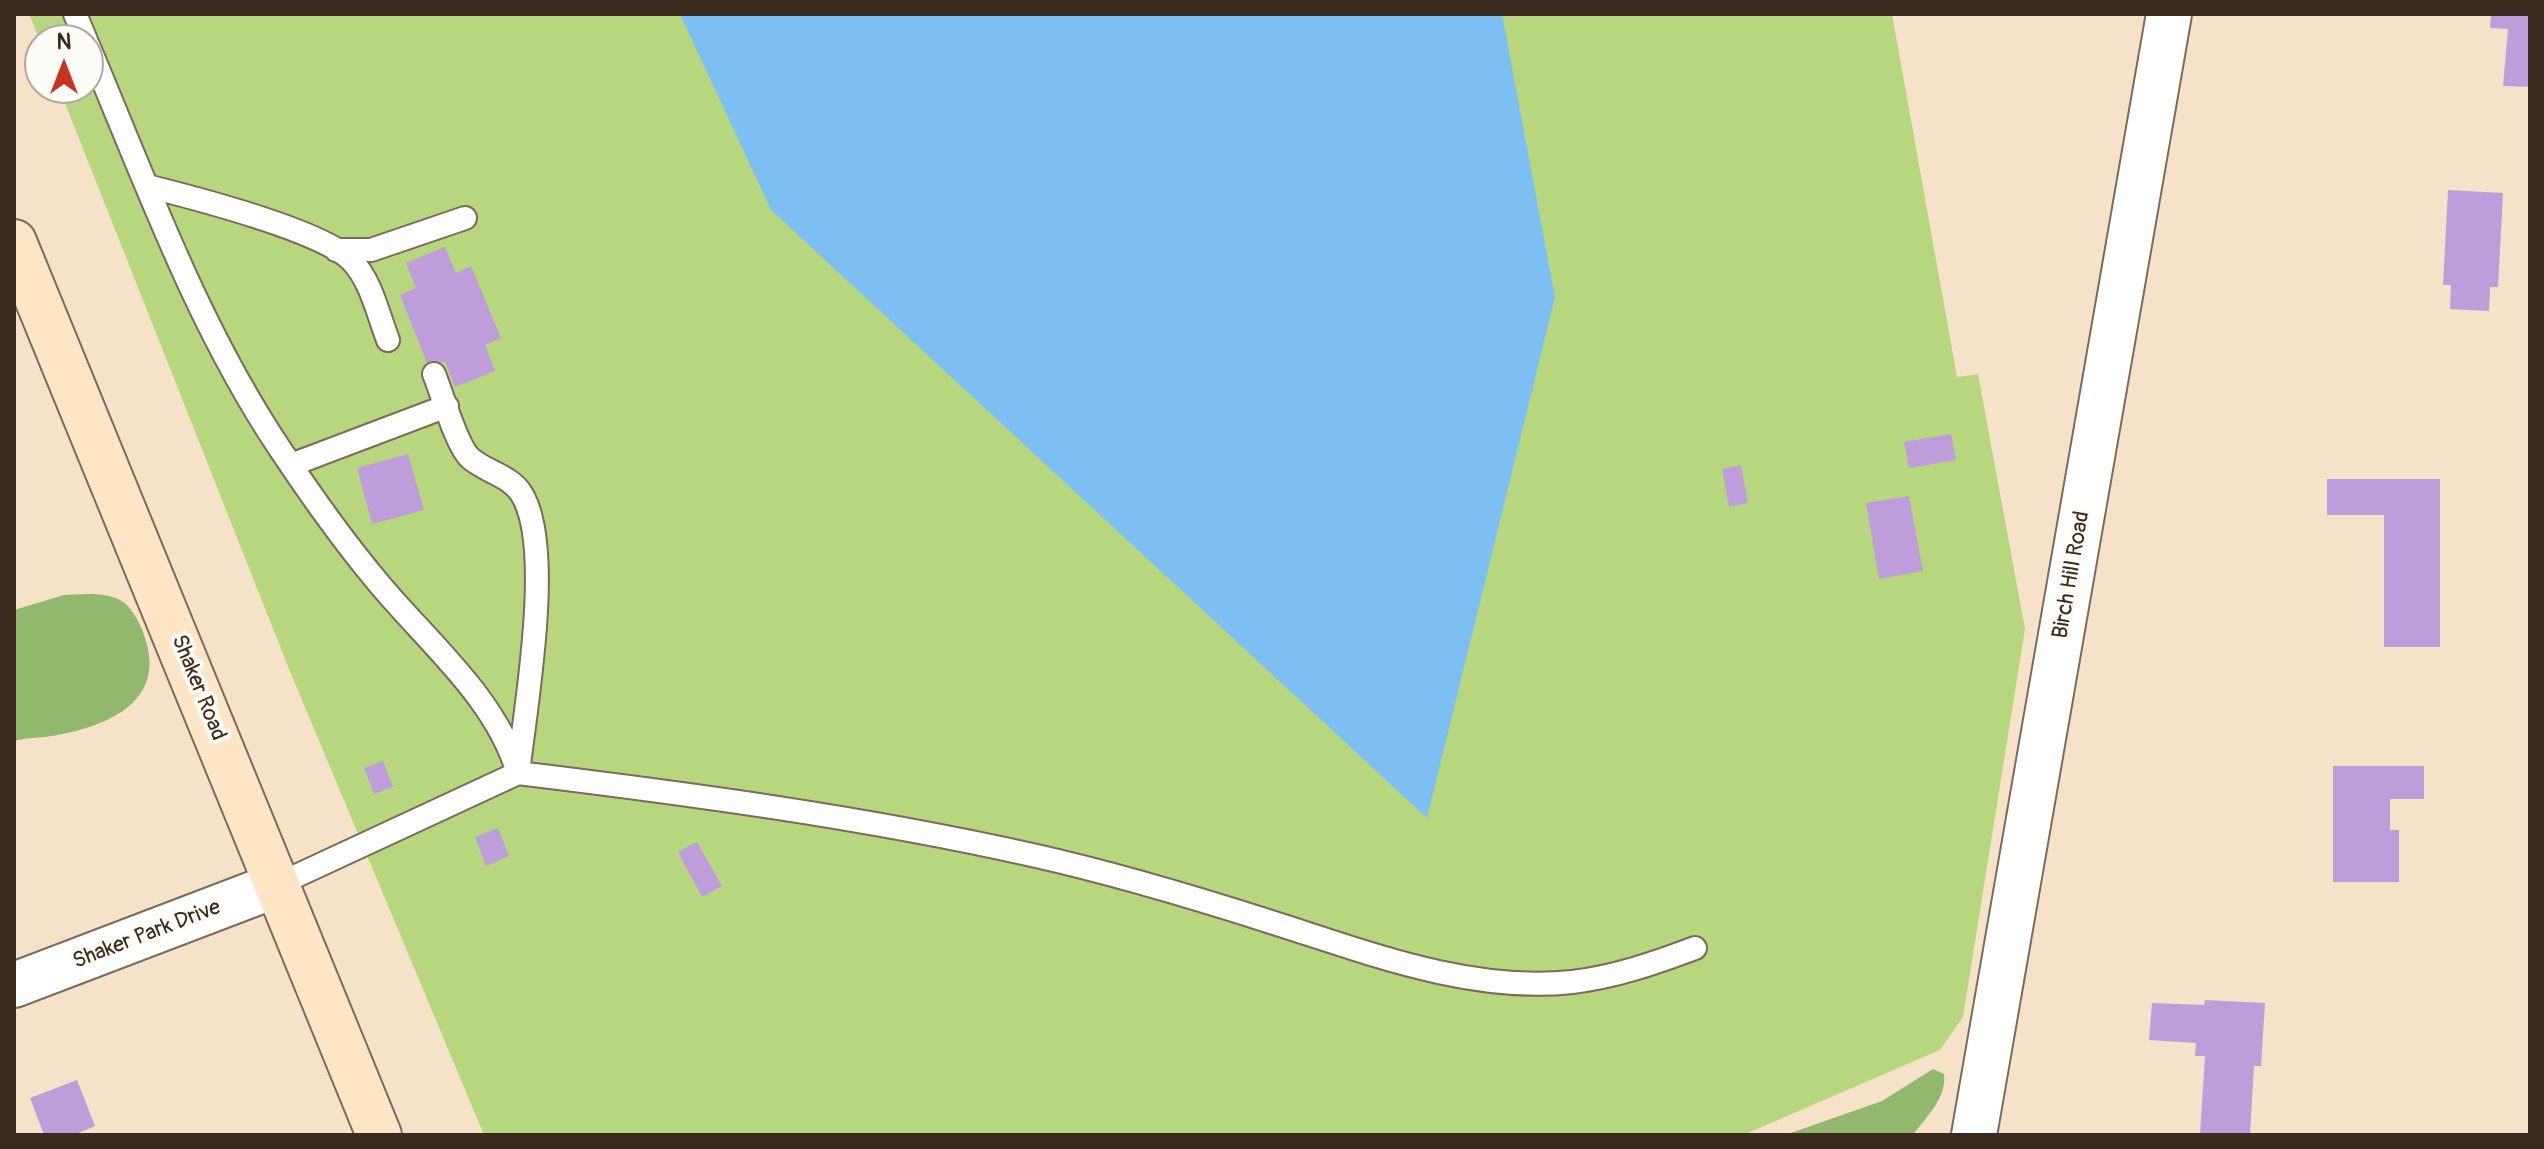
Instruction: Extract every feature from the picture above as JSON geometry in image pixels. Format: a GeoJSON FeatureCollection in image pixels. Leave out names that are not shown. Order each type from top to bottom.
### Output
{"type":"FeatureCollection","features":[{"type":"Feature","properties":{"kind":"main road","name":"Shaker Road"},"geometry":{"type":"LineString","coordinates":[[14,242],[379,1135]]}},
{"type":"Feature","properties":{"kind":"street","name":"Birch Hill Road"},"geometry":{"type":"LineString","coordinates":[[1974,1135],[2169,14]]}},
{"type":"Feature","properties":{"kind":"street","name":"Shaker Park Drive"},"geometry":{"type":"LineString","coordinates":[[14,985],[279,884]]}},
{"type":"Feature","properties":{"kind":"lane"},"geometry":{"type":"LineString","coordinates":[[104,84],[210,326],[291,465],[377,581],[499,726],[518,773]]}},
{"type":"Feature","properties":{"kind":"lane"},"geometry":{"type":"LineString","coordinates":[[147,186],[223,206],[335,250],[352,261],[361,275],[388,340]]}},
{"type":"Feature","properties":{"kind":"lane"},"geometry":{"type":"LineString","coordinates":[[335,250],[371,250],[465,218]]}},
{"type":"Feature","properties":{"kind":"lane"},"geometry":{"type":"LineString","coordinates":[[434,374],[466,453],[516,487],[526,504],[532,527],[534,625],[518,773]]}},
{"type":"Feature","properties":{"kind":"lane"},"geometry":{"type":"LineString","coordinates":[[291,465],[447,406]]}},
{"type":"Feature","properties":{"kind":"lane"},"geometry":{"type":"LineString","coordinates":[[279,884],[518,773],[798,811],[1033,855],[1117,876],[1414,965],[1472,977],[1570,982],[1646,967],[1695,948]]}},
{"type":"Feature","properties":{"kind":"green space"},"geometry":{"type":"Polygon","coordinates":[[[29,14],[1892,14],[1957,377],[1978,374],[2025,629],[1963,1017],[1940,1050],[1743,1135],[484,1135],[289,669],[65,104],[104,104],[104,24],[33,24],[29,14]]]}},
{"type":"Feature","properties":{"kind":"green space"},"geometry":{"type":"Polygon","coordinates":[[[64,595],[113,597],[131,609],[148,649],[149,670],[144,688],[119,714],[100,723],[57,735],[14,741],[14,610],[64,595]]]}},
{"type":"Feature","properties":{"kind":"green space"},"geometry":{"type":"Polygon","coordinates":[[[1933,1069],[1944,1074],[1942,1091],[1913,1135],[1785,1135],[1882,1101],[1933,1069]]]}},
{"type":"Feature","properties":{"kind":"water"},"geometry":{"type":"Polygon","coordinates":[[[680,14],[1502,14],[1555,297],[1427,818],[771,210],[680,14]]]}},
{"type":"Feature","properties":{"kind":"building"},"geometry":{"type":"Polygon","coordinates":[[[2491,14],[2530,14],[2530,87],[2503,86],[2508,29],[2490,28],[2491,14]]]}},
{"type":"Feature","properties":{"kind":"building"},"geometry":{"type":"Polygon","coordinates":[[[2448,190],[2503,193],[2498,287],[2490,287],[2489,311],[2450,309],[2451,285],[2443,285],[2448,190]]]}},
{"type":"Feature","properties":{"kind":"building"},"geometry":{"type":"Polygon","coordinates":[[[445,247],[456,273],[471,266],[501,338],[485,345],[495,371],[455,387],[445,361],[429,368],[400,295],[416,288],[406,263],[445,247]]]}},
{"type":"Feature","properties":{"kind":"building"},"geometry":{"type":"Polygon","coordinates":[[[1951,434],[1956,460],[1909,468],[1904,442],[1951,434]]]}},
{"type":"Feature","properties":{"kind":"building"},"geometry":{"type":"Polygon","coordinates":[[[408,454],[424,510],[372,524],[357,468],[408,454]]]}},
{"type":"Feature","properties":{"kind":"building"},"geometry":{"type":"Polygon","coordinates":[[[1741,465],[1748,503],[1729,507],[1722,469],[1741,465]]]}},
{"type":"Feature","properties":{"kind":"building"},"geometry":{"type":"Polygon","coordinates":[[[2327,479],[2440,479],[2440,647],[2384,647],[2384,515],[2327,515],[2327,479]]]}},
{"type":"Feature","properties":{"kind":"building"},"geometry":{"type":"Polygon","coordinates":[[[1909,496],[1923,571],[1879,579],[1866,503],[1909,496]]]}},
{"type":"Feature","properties":{"kind":"building"},"geometry":{"type":"Polygon","coordinates":[[[383,761],[393,787],[374,794],[364,768],[383,761]]]}},
{"type":"Feature","properties":{"kind":"building"},"geometry":{"type":"Polygon","coordinates":[[[2333,766],[2424,766],[2424,799],[2390,799],[2390,830],[2399,830],[2399,882],[2333,882],[2333,766]]]}},
{"type":"Feature","properties":{"kind":"building"},"geometry":{"type":"Polygon","coordinates":[[[498,828],[509,856],[486,866],[475,837],[498,828]]]}},
{"type":"Feature","properties":{"kind":"building"},"geometry":{"type":"Polygon","coordinates":[[[697,842],[722,886],[702,897],[678,852],[697,842]]]}},
{"type":"Feature","properties":{"kind":"building"},"geometry":{"type":"Polygon","coordinates":[[[2205,1000],[2265,1003],[2261,1066],[2254,1066],[2250,1135],[2200,1135],[2205,1056],[2195,1056],[2196,1043],[2149,1040],[2152,1003],[2204,1005],[2205,1000]]]}},
{"type":"Feature","properties":{"kind":"building"},"geometry":{"type":"Polygon","coordinates":[[[77,1080],[95,1126],[74,1135],[44,1135],[30,1098],[77,1080]]]}}]}
